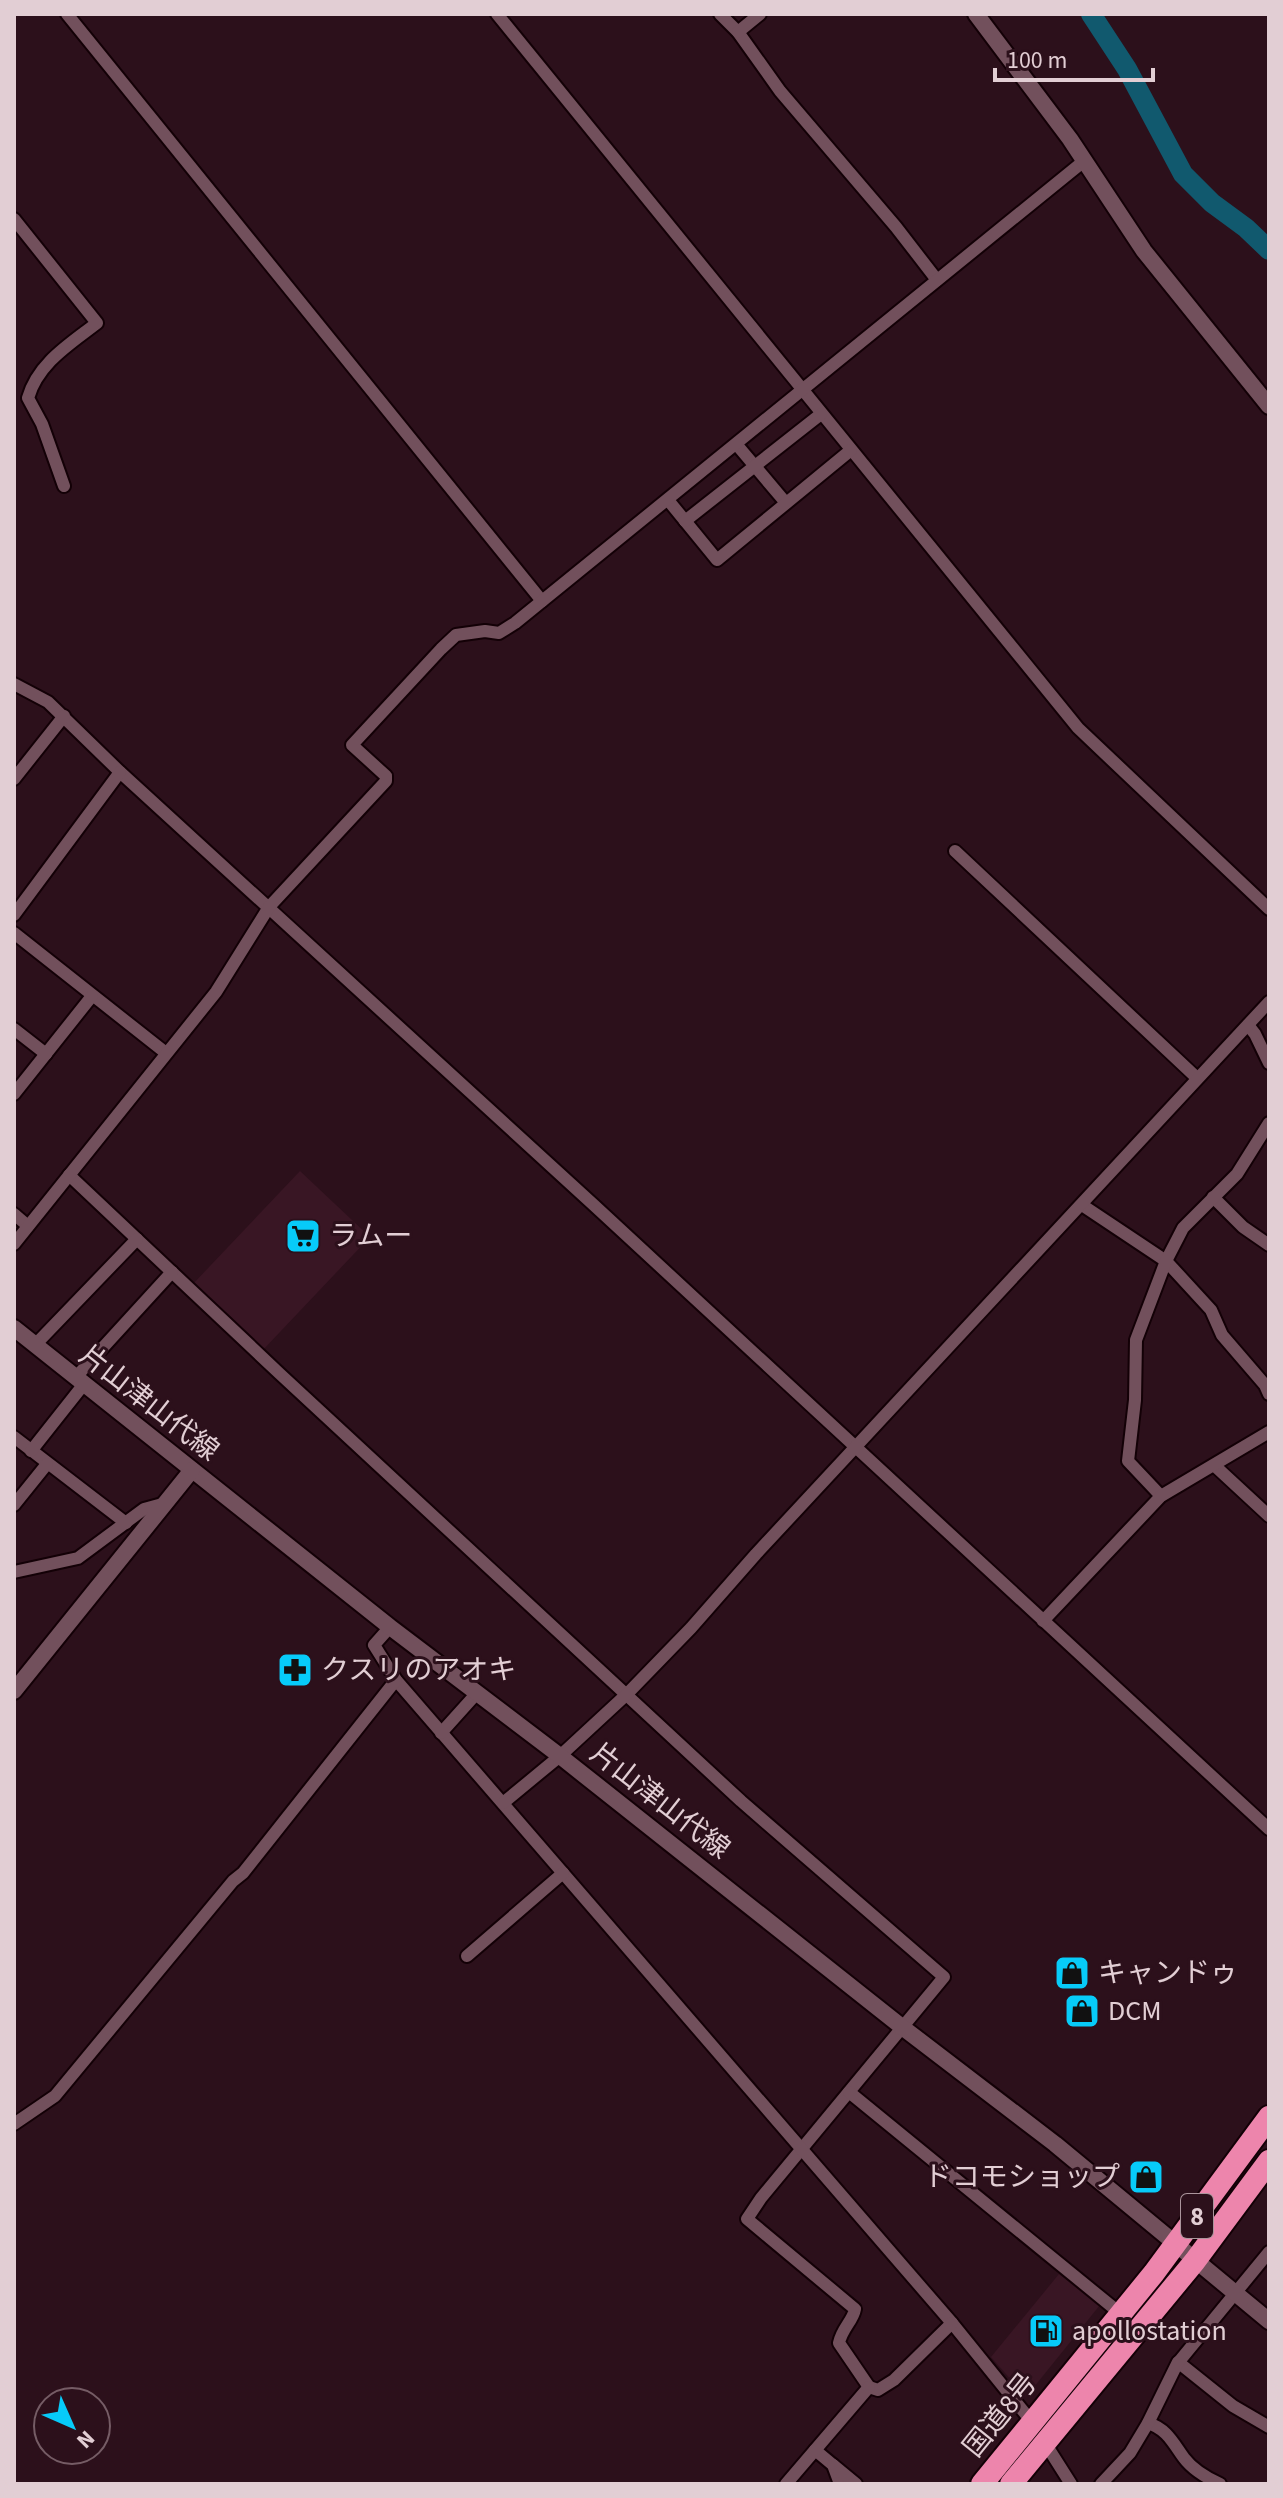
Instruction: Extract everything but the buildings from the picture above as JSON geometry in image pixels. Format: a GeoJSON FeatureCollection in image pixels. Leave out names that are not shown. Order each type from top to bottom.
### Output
{"type":"FeatureCollection","features":[{"type":"Feature","properties":{"kind":"highway","name":"国道8号"},"geometry":{"type":"LineString","coordinates":[[982,2484],[1176,2245],[1269,2117]]}},
{"type":"Feature","properties":{"kind":"highway","name":"国道8号"},"geometry":{"type":"LineString","coordinates":[[1011,2484],[1195,2261],[1269,2161]]}},
{"type":"Feature","properties":{"kind":"main road"},"geometry":{"type":"LineString","coordinates":[[976,14],[1008,53],[1144,251],[1269,406]]}},
{"type":"Feature","properties":{"kind":"main road","name":"片山津山代線"},"geometry":{"type":"LineString","coordinates":[[14,1328],[390,1627],[560,1756],[1055,2144],[1269,2321]]}},
{"type":"Feature","properties":{"kind":"main road"},"geometry":{"type":"LineString","coordinates":[[14,1691],[192,1470]]}},
{"type":"Feature","properties":{"kind":"street"},"geometry":{"type":"LineString","coordinates":[[67,14],[542,601]]}},
{"type":"Feature","properties":{"kind":"street"},"geometry":{"type":"LineString","coordinates":[[497,14],[1090,742],[1269,909]]}},
{"type":"Feature","properties":{"kind":"street"},"geometry":{"type":"LineString","coordinates":[[720,14],[738,32],[780,91],[937,280]]}},
{"type":"Feature","properties":{"kind":"street"},"geometry":{"type":"LineString","coordinates":[[738,32],[760,14]]}},
{"type":"Feature","properties":{"kind":"street"},"geometry":{"type":"LineString","coordinates":[[14,1244],[216,992],[269,907],[386,781],[386,776],[352,745],[456,635],[467,632],[499,633],[542,601],[1084,161]]}},
{"type":"Feature","properties":{"kind":"street"},"geometry":{"type":"LineString","coordinates":[[14,219],[97,323],[43,366],[28,398],[42,424],[64,486]]}},
{"type":"Feature","properties":{"kind":"street"},"geometry":{"type":"LineString","coordinates":[[685,521],[821,414]]}},
{"type":"Feature","properties":{"kind":"street"},"geometry":{"type":"LineString","coordinates":[[737,445],[786,503]]}},
{"type":"Feature","properties":{"kind":"street"},"geometry":{"type":"LineString","coordinates":[[668,500],[717,560],[851,450]]}},
{"type":"Feature","properties":{"kind":"street"},"geometry":{"type":"LineString","coordinates":[[14,684],[48,702],[64,716],[120,772],[1268,1824]]}},
{"type":"Feature","properties":{"kind":"street"},"geometry":{"type":"LineString","coordinates":[[14,779],[64,716]]}},
{"type":"Feature","properties":{"kind":"street"},"geometry":{"type":"LineString","coordinates":[[14,915],[120,772]]}},
{"type":"Feature","properties":{"kind":"street"},"geometry":{"type":"LineString","coordinates":[[955,851],[1197,1078]]}},
{"type":"Feature","properties":{"kind":"street"},"geometry":{"type":"LineString","coordinates":[[14,933],[166,1053]]}},
{"type":"Feature","properties":{"kind":"street"},"geometry":{"type":"LineString","coordinates":[[14,1094],[92,996]]}},
{"type":"Feature","properties":{"kind":"street"},"geometry":{"type":"LineString","coordinates":[[503,1803],[627,1694],[691,1628],[1269,1002]]}},
{"type":"Feature","properties":{"kind":"street"},"geometry":{"type":"LineString","coordinates":[[1248,1025],[1269,1063]]}},
{"type":"Feature","properties":{"kind":"street"},"geometry":{"type":"LineString","coordinates":[[14,1029],[46,1054]]}},
{"type":"Feature","properties":{"kind":"street"},"geometry":{"type":"LineString","coordinates":[[1161,1496],[1128,1461],[1135,1400],[1136,1340],[1166,1261],[1183,1228],[1237,1174],[1269,1123]]}},
{"type":"Feature","properties":{"kind":"street"},"geometry":{"type":"LineString","coordinates":[[69,1175],[741,1801],[944,1977],[761,2198],[747,2219],[855,2309],[842,2330],[839,2343],[869,2387],[878,2390],[894,2380],[952,2323]]}},
{"type":"Feature","properties":{"kind":"street"},"geometry":{"type":"LineString","coordinates":[[1213,1197],[1243,1227],[1269,1245]]}},
{"type":"Feature","properties":{"kind":"street"},"geometry":{"type":"LineString","coordinates":[[1082,1205],[1166,1261],[1211,1310],[1222,1335],[1268,1387]]}},
{"type":"Feature","properties":{"kind":"street"},"geometry":{"type":"LineString","coordinates":[[14,1214],[28,1226]]}},
{"type":"Feature","properties":{"kind":"street"},"geometry":{"type":"LineString","coordinates":[[35,1345],[137,1239]]}},
{"type":"Feature","properties":{"kind":"street"},"geometry":{"type":"LineString","coordinates":[[31,1451],[80,1380],[172,1272]]}},
{"type":"Feature","properties":{"kind":"street"},"geometry":{"type":"LineString","coordinates":[[1043,1621],[1161,1496],[1269,1432]]}},
{"type":"Feature","properties":{"kind":"street"},"geometry":{"type":"LineString","coordinates":[[14,1437],[126,1523]]}},
{"type":"Feature","properties":{"kind":"street"},"geometry":{"type":"LineString","coordinates":[[14,1505],[47,1464]]}},
{"type":"Feature","properties":{"kind":"street"},"geometry":{"type":"LineString","coordinates":[[1215,1466],[1269,1516]]}},
{"type":"Feature","properties":{"kind":"street"},"geometry":{"type":"LineString","coordinates":[[14,1572],[78,1558],[144,1509],[166,1503]]}},
{"type":"Feature","properties":{"kind":"street"},"geometry":{"type":"LineString","coordinates":[[101,1543],[119,1562]]}},
{"type":"Feature","properties":{"kind":"street"},"geometry":{"type":"LineString","coordinates":[[390,1627],[374,1645],[396,1680],[952,2323],[1032,2422]]}},
{"type":"Feature","properties":{"kind":"street"},"geometry":{"type":"LineString","coordinates":[[14,2124],[55,2096],[233,1881],[243,1873],[396,1680]]}},
{"type":"Feature","properties":{"kind":"street"},"geometry":{"type":"LineString","coordinates":[[441,1733],[477,1693]]}},
{"type":"Feature","properties":{"kind":"street"},"geometry":{"type":"LineString","coordinates":[[467,1956],[563,1873]]}},
{"type":"Feature","properties":{"kind":"street"},"geometry":{"type":"LineString","coordinates":[[849,2092],[1121,2314]]}},
{"type":"Feature","properties":{"kind":"street"},"geometry":{"type":"LineString","coordinates":[[1101,2484],[1130,2453],[1178,2362],[1269,2252]]}},
{"type":"Feature","properties":{"kind":"street"},"geometry":{"type":"LineString","coordinates":[[1178,2362],[1233,2406],[1269,2427]]}},
{"type":"Feature","properties":{"kind":"street"},"geometry":{"type":"LineString","coordinates":[[786,2484],[869,2387]]}},
{"type":"Feature","properties":{"kind":"street"},"geometry":{"type":"LineString","coordinates":[[1148,2423],[1169,2435],[1185,2459],[1203,2476],[1220,2484]]}},
{"type":"Feature","properties":{"kind":"street"},"geometry":{"type":"LineString","coordinates":[[1045,2443],[1071,2484]]}},
{"type":"Feature","properties":{"kind":"street"},"geometry":{"type":"LineString","coordinates":[[815,2450],[856,2484]]}},
{"type":"Feature","properties":{"kind":"street"},"geometry":{"type":"LineString","coordinates":[[833,2465],[840,2484]]}},
{"type":"Feature","properties":{"kind":"shaded area"},"geometry":{"type":"Polygon","coordinates":[[[300,1171],[370,1237],[262,1351],[192,1285],[300,1171]]]}},
{"type":"Feature","properties":{"kind":"shaded area","name":"apollostation"},"geometry":{"type":"Polygon","coordinates":[[[1059,2274],[1100,2305],[1026,2397],[991,2357],[1059,2274]]]}},
{"type":"Feature","properties":{"kind":"waterway"},"geometry":{"type":"LineString","coordinates":[[1091,14],[1127,69],[1183,174],[1212,203],[1269,250]]}},
{"type":"Feature","properties":{"kind":"place","name":"ラムー"},"geometry":{"type":"Point","coordinates":[303,1236]}},
{"type":"Feature","properties":{"kind":"place","name":"クスリのアオキ"},"geometry":{"type":"Point","coordinates":[295,1670]}},
{"type":"Feature","properties":{"kind":"place","name":"キャンドゥ"},"geometry":{"type":"Point","coordinates":[1072,1973]}},
{"type":"Feature","properties":{"kind":"place","name":"DCM"},"geometry":{"type":"Point","coordinates":[1082,2011]}},
{"type":"Feature","properties":{"kind":"place","name":"ドコモショップ"},"geometry":{"type":"Point","coordinates":[1146,2177]}},
{"type":"Feature","properties":{"kind":"place","name":"apollostation"},"geometry":{"type":"Point","coordinates":[1046,2331]}}]}
